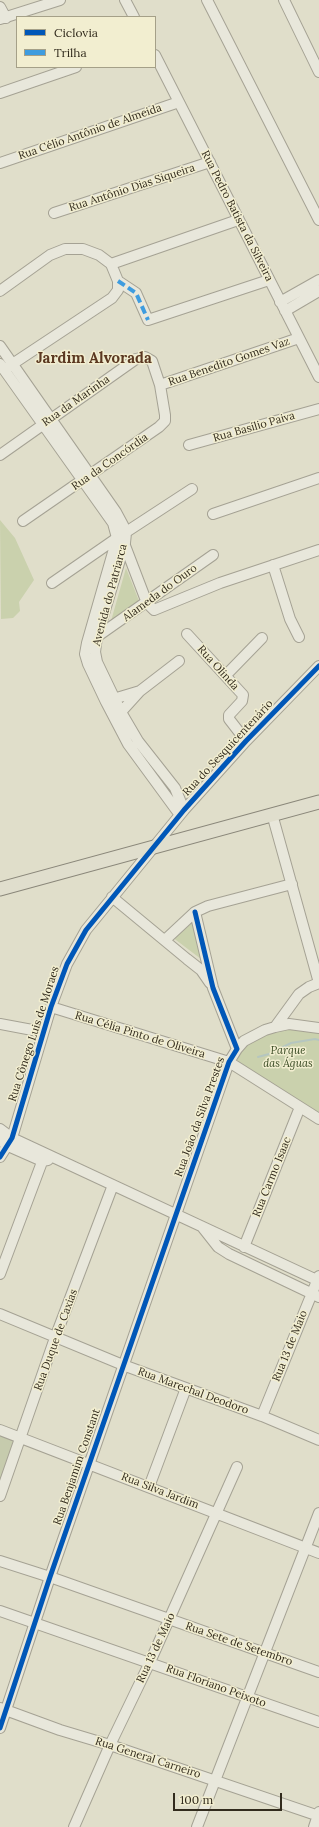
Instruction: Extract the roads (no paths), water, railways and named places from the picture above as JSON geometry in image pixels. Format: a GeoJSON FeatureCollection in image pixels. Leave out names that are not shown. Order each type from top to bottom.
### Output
{"type":"FeatureCollection","features":[{"type":"Feature","properties":{"kind":"main road"},"geometry":{"type":"LineString","coordinates":[[0,889],[319,802]]}},
{"type":"Feature","properties":{"kind":"street"},"geometry":{"type":"LineString","coordinates":[[0,7],[3,19],[60,0]]}},
{"type":"Feature","properties":{"kind":"street"},"geometry":{"type":"LineString","coordinates":[[125,0],[133,16]]}},
{"type":"Feature","properties":{"kind":"street"},"geometry":{"type":"LineString","coordinates":[[207,0],[319,220]]}},
{"type":"Feature","properties":{"kind":"street"},"geometry":{"type":"LineString","coordinates":[[284,0],[319,72]]}},
{"type":"Feature","properties":{"kind":"street","name":"Rua Pedro Batista da Silveira"},"geometry":{"type":"LineString","coordinates":[[156,57],[282,307],[319,377]]}},
{"type":"Feature","properties":{"kind":"street"},"geometry":{"type":"LineString","coordinates":[[0,93],[73,68]]}},
{"type":"Feature","properties":{"kind":"street","name":"Rua Célio Antônio de Almeida"},"geometry":{"type":"LineString","coordinates":[[0,163],[179,102]]}},
{"type":"Feature","properties":{"kind":"street","name":"Rua Antônio Dias Siqueira"},"geometry":{"type":"LineString","coordinates":[[54,213],[210,162]]}},
{"type":"Feature","properties":{"kind":"street"},"geometry":{"type":"LineString","coordinates":[[111,264],[238,220]]}},
{"type":"Feature","properties":{"kind":"street"},"geometry":{"type":"LineString","coordinates":[[0,291],[50,255],[65,249],[83,249],[99,255],[111,264],[118,281],[118,290],[112,298],[1,369]]}},
{"type":"Feature","properties":{"kind":"street"},"geometry":{"type":"LineString","coordinates":[[118,281],[136,293],[148,320],[269,280]]}},
{"type":"Feature","properties":{"kind":"street"},"geometry":{"type":"LineString","coordinates":[[282,307],[319,280]]}},
{"type":"Feature","properties":{"kind":"street"},"geometry":{"type":"LineString","coordinates":[[282,307],[319,291]]}},
{"type":"Feature","properties":{"kind":"street","name":"Rua Benedito Gomes Vaz"},"geometry":{"type":"LineString","coordinates":[[160,385],[298,338]]}},
{"type":"Feature","properties":{"kind":"street","name":"Avenida do Patriarca"},"geometry":{"type":"LineString","coordinates":[[0,346],[48,422],[87,478],[121,539],[97,637],[95,652],[110,700]]}},
{"type":"Feature","properties":{"kind":"street","name":"Rua da Marinha"},"geometry":{"type":"LineString","coordinates":[[0,455],[136,359],[145,357],[152,361],[160,385]]}},
{"type":"Feature","properties":{"kind":"street","name":"Avenida do Patriarca"},"geometry":{"type":"LineString","coordinates":[[1,369],[48,422]]}},
{"type":"Feature","properties":{"kind":"street","name":"Rua da Concórdia"},"geometry":{"type":"LineString","coordinates":[[23,521],[160,427],[165,421],[165,414],[160,385]]}},
{"type":"Feature","properties":{"kind":"street","name":"Rua Basílio Paiva"},"geometry":{"type":"LineString","coordinates":[[189,445],[319,409]]}},
{"type":"Feature","properties":{"kind":"street"},"geometry":{"type":"LineString","coordinates":[[213,514],[319,478]]}},
{"type":"Feature","properties":{"kind":"street"},"geometry":{"type":"LineString","coordinates":[[52,583],[121,539],[192,489]]}},
{"type":"Feature","properties":{"kind":"street"},"geometry":{"type":"LineString","coordinates":[[121,539],[148,603],[152,608],[158,610],[220,583],[319,550]]}},
{"type":"Feature","properties":{"kind":"street","name":"Avenida do Patriarca"},"geometry":{"type":"LineString","coordinates":[[121,539],[87,643],[85,654],[88,664],[117,714],[128,744],[182,812]]}},
{"type":"Feature","properties":{"kind":"street","name":"Alameda do Ouro"},"geometry":{"type":"LineString","coordinates":[[87,643],[148,603],[213,555]]}},
{"type":"Feature","properties":{"kind":"street"},"geometry":{"type":"LineString","coordinates":[[273,565],[290,619],[299,636]]}},
{"type":"Feature","properties":{"kind":"street","name":"Rua Olinda"},"geometry":{"type":"LineString","coordinates":[[187,634],[243,695],[242,701],[229,715],[229,719],[246,741]]}},
{"type":"Feature","properties":{"kind":"street"},"geometry":{"type":"LineString","coordinates":[[226,675],[262,638]]}},
{"type":"Feature","properties":{"kind":"street"},"geometry":{"type":"LineString","coordinates":[[117,714],[140,691],[179,661]]}},
{"type":"Feature","properties":{"kind":"street","name":"Rua do Sesquicentenário"},"geometry":{"type":"LineString","coordinates":[[155,846],[182,812],[246,741],[319,666]]}},
{"type":"Feature","properties":{"kind":"street"},"geometry":{"type":"LineString","coordinates":[[110,700],[140,691]]}},
{"type":"Feature","properties":{"kind":"street"},"geometry":{"type":"LineString","coordinates":[[272,814],[319,983],[309,987],[299,994],[275,1027]]}},
{"type":"Feature","properties":{"kind":"street","name":"Rua Cônego Luis de Moraes"},"geometry":{"type":"LineString","coordinates":[[0,1158],[67,964],[86,930],[155,846]]}},
{"type":"Feature","properties":{"kind":"street"},"geometry":{"type":"LineString","coordinates":[[165,940],[195,912],[208,906],[292,884]]}},
{"type":"Feature","properties":{"kind":"street","name":"Rua João da Silva Prestes"},"geometry":{"type":"LineString","coordinates":[[112,897],[201,970],[213,988]]}},
{"type":"Feature","properties":{"kind":"street","name":"Rua João da Silva Prestes"},"geometry":{"type":"LineString","coordinates":[[176,1214],[229,1062],[237,1049],[213,988],[195,912]]}},
{"type":"Feature","properties":{"kind":"street","name":"Rua Célia Pinto de Oliveira"},"geometry":{"type":"LineString","coordinates":[[51,1007],[229,1062],[319,1119]]}},
{"type":"Feature","properties":{"kind":"street"},"geometry":{"type":"LineString","coordinates":[[0,1024],[43,1032]]}},
{"type":"Feature","properties":{"kind":"street"},"geometry":{"type":"LineString","coordinates":[[237,1049],[244,1041],[265,1030],[275,1027],[289,1024],[319,1028]]}},
{"type":"Feature","properties":{"kind":"street","name":"Rua Carmo Isaac"},"geometry":{"type":"LineString","coordinates":[[244,1247],[300,1107]]}},
{"type":"Feature","properties":{"kind":"street"},"geometry":{"type":"LineString","coordinates":[[0,1128],[7,1141],[44,1157],[56,1159],[244,1247],[318,1279]]}},
{"type":"Feature","properties":{"kind":"street"},"geometry":{"type":"LineString","coordinates":[[0,1274],[44,1157]]}},
{"type":"Feature","properties":{"kind":"street","name":"Rua Duque de Caxias"},"geometry":{"type":"LineString","coordinates":[[0,1496],[56,1338],[113,1185]]}},
{"type":"Feature","properties":{"kind":"street","name":"Rua Benjamim Constant"},"geometry":{"type":"LineString","coordinates":[[0,1728],[3,1709],[35,1623],[176,1214]]}},
{"type":"Feature","properties":{"kind":"street"},"geometry":{"type":"LineString","coordinates":[[203,1228],[218,1247],[229,1254],[315,1295]]}},
{"type":"Feature","properties":{"kind":"street","name":"Rua 13 de Maio"},"geometry":{"type":"LineString","coordinates":[[262,1416],[315,1295],[318,1279]]}},
{"type":"Feature","properties":{"kind":"street","name":"Rua Marechal Deodoro"},"geometry":{"type":"LineString","coordinates":[[0,1314],[123,1365],[262,1416],[319,1440]]}},
{"type":"Feature","properties":{"kind":"street"},"geometry":{"type":"LineString","coordinates":[[149,1487],[186,1388]]}},
{"type":"Feature","properties":{"kind":"street","name":"Rua Silva Jardim"},"geometry":{"type":"LineString","coordinates":[[0,1430],[319,1553]]}},
{"type":"Feature","properties":{"kind":"street","name":"Rua 13 de Maio"},"geometry":{"type":"LineString","coordinates":[[74,1827],[110,1745],[170,1620],[237,1468]]}},
{"type":"Feature","properties":{"kind":"street"},"geometry":{"type":"LineString","coordinates":[[197,1827],[319,1513]]}},
{"type":"Feature","properties":{"kind":"street","name":"Rua Sete de Setembro"},"geometry":{"type":"LineString","coordinates":[[0,1561],[50,1577],[264,1654],[319,1672]]}},
{"type":"Feature","properties":{"kind":"street","name":"Rua Floriano Peixoto"},"geometry":{"type":"LineString","coordinates":[[0,1611],[319,1722]]}},
{"type":"Feature","properties":{"kind":"street","name":"Rua General Carneiro"},"geometry":{"type":"LineString","coordinates":[[3,1709],[60,1730],[110,1745],[319,1815]]}},
{"type":"Feature","properties":{"kind":"street"},"geometry":{"type":"LineString","coordinates":[[314,1827],[319,1815]]}},
{"type":"Feature","properties":{"kind":"waterway"},"geometry":{"type":"LineString","coordinates":[[258,1057],[269,1054],[291,1043],[315,1039],[319,1040]]}},
{"type":"Feature","properties":{"kind":"district","name":"Jardim Alvorada"},"geometry":{"type":"Point","coordinates":[94,359]}},
{"type":"Feature","properties":{"kind":"park label","name":"Parque das Águas"},"geometry":{"type":"Point","coordinates":[288,1057]}}]}
